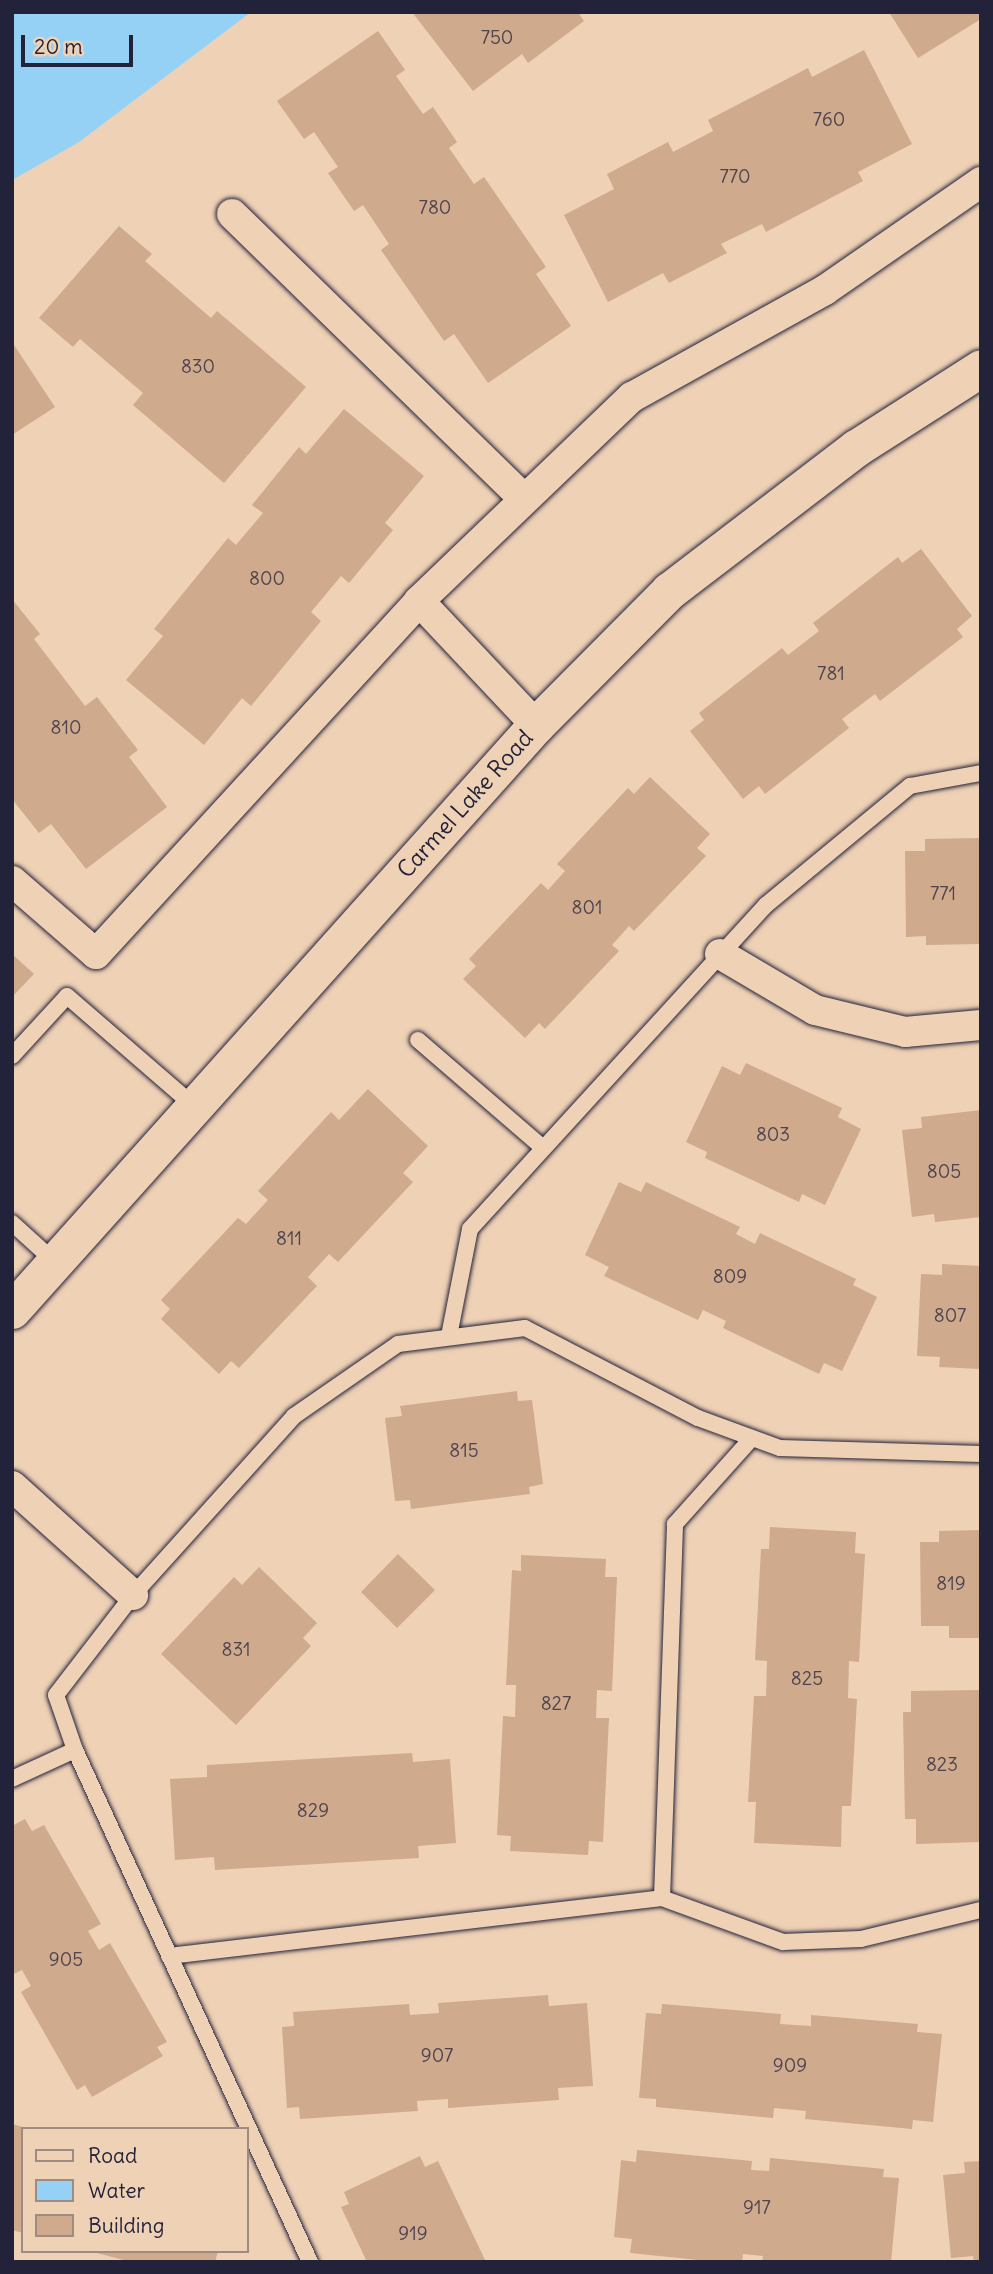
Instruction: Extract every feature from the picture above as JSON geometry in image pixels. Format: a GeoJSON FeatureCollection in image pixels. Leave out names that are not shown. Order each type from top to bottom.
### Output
{"type":"FeatureCollection","features":[{"type":"Feature","properties":{"kind":"street"},"geometry":{"type":"LineString","coordinates":[[12,881],[96,954],[419,601],[522,497],[632,397],[825,290],[981,182]]}},
{"type":"Feature","properties":{"kind":"street"},"geometry":{"type":"LineString","coordinates":[[232,215],[522,497]]}},
{"type":"Feature","properties":{"kind":"street","name":"Carmel Lake Road"},"geometry":{"type":"LineString","coordinates":[[12,1310],[536,725],[669,591],[856,448],[981,368]]}},
{"type":"Feature","properties":{"kind":"street"},"geometry":{"type":"LineString","coordinates":[[419,601],[536,725]]}},
{"type":"Feature","properties":{"kind":"street"},"geometry":{"type":"LineString","coordinates":[[720,954],[815,1010],[905,1032],[981,1025]]}},
{"type":"Feature","properties":{"kind":"street"},"geometry":{"type":"LineString","coordinates":[[12,1486],[133,1595]]}},
{"type":"Feature","properties":{"kind":"lane"},"geometry":{"type":"LineString","coordinates":[[449,1336],[470,1229],[766,905],[910,786],[981,773]]}},
{"type":"Feature","properties":{"kind":"lane"},"geometry":{"type":"LineString","coordinates":[[12,1056],[67,996],[195,1107]]}},
{"type":"Feature","properties":{"kind":"lane"},"geometry":{"type":"LineString","coordinates":[[418,1040],[543,1148]]}},
{"type":"Feature","properties":{"kind":"lane"},"geometry":{"type":"LineString","coordinates":[[12,1223],[55,1262]]}},
{"type":"Feature","properties":{"kind":"lane"},"geometry":{"type":"LineString","coordinates":[[248,2127],[75,1750],[56,1695],[133,1595],[294,1416],[398,1344],[525,1328],[698,1418],[780,1448],[981,1454]]}},
{"type":"Feature","properties":{"kind":"lane"},"geometry":{"type":"LineString","coordinates":[[662,1898],[675,1524],[752,1438]]}},
{"type":"Feature","properties":{"kind":"lane"},"geometry":{"type":"LineString","coordinates":[[12,1779],[75,1750]]}},
{"type":"Feature","properties":{"kind":"lane"},"geometry":{"type":"LineString","coordinates":[[169,1956],[662,1898],[783,1942],[860,1939],[981,1910]]}},
{"type":"Feature","properties":{"kind":"lane"},"geometry":{"type":"LineString","coordinates":[[248,2127],[310,2262]]}},
{"type":"Feature","properties":{"kind":"water"},"geometry":{"type":"Polygon","coordinates":[[[12,12],[251,12],[79,142],[12,180],[12,12]]]}},
{"type":"Feature","properties":{"kind":"building"},"geometry":{"type":"Polygon","coordinates":[[[412,12],[578,12],[584,21],[528,63],[522,54],[473,91],[412,12]]]}},
{"type":"Feature","properties":{"kind":"building"},"geometry":{"type":"Polygon","coordinates":[[[889,12],[981,12],[981,19],[918,58],[889,12]]]}},
{"type":"Feature","properties":{"kind":"building"},"geometry":{"type":"Polygon","coordinates":[[[378,31],[405,70],[396,76],[423,114],[433,107],[457,142],[449,148],[474,184],[484,177],[546,267],[536,274],[571,326],[488,383],[454,334],[444,341],[381,250],[389,244],[363,205],[354,211],[328,173],[338,167],[314,132],[304,139],[277,101],[378,31]]]}},
{"type":"Feature","properties":{"kind":"building"},"geometry":{"type":"Polygon","coordinates":[[[864,50],[912,144],[858,172],[863,181],[766,232],[762,224],[721,244],[727,253],[669,283],[663,273],[608,302],[564,215],[614,189],[607,174],[668,142],[673,152],[713,131],[708,120],[808,68],[812,77],[864,50]]]}},
{"type":"Feature","properties":{"kind":"building"},"geometry":{"type":"Polygon","coordinates":[[[119,226],[152,254],[145,261],[211,318],[217,311],[306,387],[224,483],[133,405],[143,393],[80,339],[73,347],[39,318],[119,226]]]}},
{"type":"Feature","properties":{"kind":"building"},"geometry":{"type":"Polygon","coordinates":[[[12,342],[55,407],[12,435],[12,342]]]}},
{"type":"Feature","properties":{"kind":"building"},"geometry":{"type":"Polygon","coordinates":[[[344,409],[424,476],[385,523],[393,530],[349,583],[341,576],[311,612],[321,621],[251,706],[242,698],[204,745],[126,680],[163,636],[154,629],[228,538],[236,545],[263,513],[252,505],[299,447],[306,454],[344,409]]]}},
{"type":"Feature","properties":{"kind":"building"},"geometry":{"type":"Polygon","coordinates":[[[921,549],[972,616],[957,629],[963,637],[880,701],[875,694],[842,719],[849,728],[765,794],[759,786],[743,799],[690,731],[704,720],[699,713],[782,648],[788,655],[819,631],[813,623],[898,557],[902,563],[921,549]]]}},
{"type":"Feature","properties":{"kind":"building"},"geometry":{"type":"Polygon","coordinates":[[[12,599],[40,634],[34,639],[85,706],[97,697],[138,750],[129,757],[167,807],[86,869],[51,824],[39,833],[12,799],[12,599]]]}},
{"type":"Feature","properties":{"kind":"building"},"geometry":{"type":"Polygon","coordinates":[[[650,777],[710,834],[697,848],[706,856],[634,931],[629,926],[612,945],[619,951],[545,1029],[539,1023],[525,1038],[463,979],[476,966],[469,959],[541,883],[548,890],[565,871],[557,864],[628,788],[634,794],[650,777]]]}},
{"type":"Feature","properties":{"kind":"building"},"geometry":{"type":"Polygon","coordinates":[[[981,838],[981,944],[926,945],[926,936],[906,937],[905,851],[925,851],[925,839],[981,838]]]}},
{"type":"Feature","properties":{"kind":"building"},"geometry":{"type":"Polygon","coordinates":[[[12,954],[34,974],[12,997],[12,954]]]}},
{"type":"Feature","properties":{"kind":"building"},"geometry":{"type":"Polygon","coordinates":[[[746,1063],[842,1108],[838,1117],[861,1129],[825,1205],[802,1194],[799,1202],[705,1158],[707,1152],[686,1142],[722,1066],[740,1075],[746,1063]]]}},
{"type":"Feature","properties":{"kind":"building"},"geometry":{"type":"Polygon","coordinates":[[[368,1089],[428,1146],[403,1173],[413,1182],[338,1262],[329,1254],[308,1277],[317,1286],[239,1368],[231,1361],[219,1374],[161,1319],[170,1309],[161,1300],[238,1218],[246,1224],[268,1200],[258,1191],[331,1112],[339,1120],[368,1089]]]}},
{"type":"Feature","properties":{"kind":"building"},"geometry":{"type":"Polygon","coordinates":[[[981,1110],[981,1217],[935,1222],[934,1214],[912,1217],[902,1130],[922,1128],[921,1117],[981,1110]]]}},
{"type":"Feature","properties":{"kind":"building"},"geometry":{"type":"Polygon","coordinates":[[[619,1182],[641,1192],[646,1182],[740,1227],[736,1234],[755,1244],[760,1233],[856,1279],[853,1285],[877,1297],[842,1371],[824,1363],[819,1374],[723,1328],[726,1321],[703,1310],[698,1320],[604,1276],[609,1267],[585,1255],[619,1182]]]}},
{"type":"Feature","properties":{"kind":"building"},"geometry":{"type":"Polygon","coordinates":[[[942,1264],[981,1266],[981,1369],[939,1367],[940,1357],[917,1356],[921,1274],[942,1275],[942,1264]]]}},
{"type":"Feature","properties":{"kind":"building"},"geometry":{"type":"Polygon","coordinates":[[[517,1391],[518,1401],[532,1400],[543,1484],[529,1487],[530,1494],[411,1509],[410,1500],[395,1501],[385,1418],[402,1416],[400,1406],[517,1391]]]}},
{"type":"Feature","properties":{"kind":"building"},"geometry":{"type":"Polygon","coordinates":[[[770,1527],[856,1532],[855,1553],[865,1554],[859,1662],[849,1661],[848,1698],[857,1699],[851,1806],[842,1806],[841,1847],[754,1843],[756,1802],[748,1802],[754,1696],[766,1696],[767,1661],[755,1660],[761,1549],[769,1549],[770,1527]]]}},
{"type":"Feature","properties":{"kind":"building"},"geometry":{"type":"Polygon","coordinates":[[[981,1530],[981,1638],[949,1638],[949,1626],[921,1626],[920,1542],[939,1542],[939,1531],[981,1530]]]}},
{"type":"Feature","properties":{"kind":"building"},"geometry":{"type":"Polygon","coordinates":[[[398,1554],[435,1590],[397,1628],[361,1592],[398,1554]]]}},
{"type":"Feature","properties":{"kind":"building"},"geometry":{"type":"Polygon","coordinates":[[[521,1555],[606,1559],[605,1577],[617,1577],[612,1691],[597,1690],[596,1718],[609,1718],[603,1842],[589,1841],[588,1855],[510,1851],[511,1836],[497,1835],[503,1716],[515,1717],[516,1685],[506,1685],[512,1570],[521,1571],[521,1555]]]}},
{"type":"Feature","properties":{"kind":"building"},"geometry":{"type":"Polygon","coordinates":[[[259,1567],[317,1623],[303,1638],[311,1646],[236,1725],[161,1654],[234,1577],[242,1585],[259,1567]]]}},
{"type":"Feature","properties":{"kind":"building"},"geometry":{"type":"Polygon","coordinates":[[[981,1690],[981,1842],[916,1844],[916,1819],[905,1819],[903,1712],[911,1712],[911,1691],[981,1690]]]}},
{"type":"Feature","properties":{"kind":"building"},"geometry":{"type":"Polygon","coordinates":[[[412,1753],[413,1762],[450,1759],[456,1843],[418,1846],[419,1858],[215,1870],[214,1857],[175,1860],[170,1779],[207,1777],[207,1765],[412,1753]]]}},
{"type":"Feature","properties":{"kind":"building"},"geometry":{"type":"Polygon","coordinates":[[[25,1819],[32,1831],[44,1825],[101,1924],[88,1931],[99,1950],[110,1943],[167,2042],[157,2047],[163,2056],[92,2097],[85,2085],[77,2090],[21,1992],[31,1986],[22,1970],[12,1975],[12,1826],[25,1819]]]}},
{"type":"Feature","properties":{"kind":"building"},"geometry":{"type":"Polygon","coordinates":[[[548,1995],[549,2006],[587,2003],[593,2086],[558,2088],[559,2100],[448,2108],[448,2099],[417,2101],[418,2111],[300,2119],[299,2107],[287,2108],[282,2027],[294,2026],[293,2012],[409,2004],[410,2015],[439,2013],[438,2003],[548,1995]]]}},
{"type":"Feature","properties":{"kind":"building"},"geometry":{"type":"Polygon","coordinates":[[[662,2004],[781,2014],[780,2024],[811,2026],[811,2015],[918,2024],[917,2032],[942,2034],[933,2122],[913,2120],[912,2129],[805,2119],[806,2111],[774,2108],[773,2118],[656,2107],[656,2099],[639,2098],[646,2013],[661,2014],[662,2004]]]}},
{"type":"Feature","properties":{"kind":"building"},"geometry":{"type":"Polygon","coordinates":[[[12,2124],[23,2127],[21,2232],[12,2230],[12,2124]]]}},
{"type":"Feature","properties":{"kind":"building"},"geometry":{"type":"Polygon","coordinates":[[[637,2150],[752,2161],[751,2170],[769,2171],[770,2158],[884,2169],[883,2177],[899,2178],[891,2262],[762,2262],[763,2256],[743,2254],[742,2262],[718,2262],[630,2253],[632,2239],[614,2237],[621,2160],[636,2162],[637,2150]]]}},
{"type":"Feature","properties":{"kind":"building"},"geometry":{"type":"Polygon","coordinates":[[[420,2156],[425,2167],[438,2161],[486,2262],[367,2262],[341,2207],[349,2204],[344,2192],[420,2156]]]}},
{"type":"Feature","properties":{"kind":"building"},"geometry":{"type":"Polygon","coordinates":[[[981,2161],[981,2262],[974,2262],[973,2256],[951,2258],[943,2175],[965,2173],[964,2162],[981,2161]]]}},
{"type":"Feature","properties":{"kind":"building"},"geometry":{"type":"Polygon","coordinates":[[[97,2253],[217,2253],[215,2262],[131,2262],[97,2253]]]}}]}
